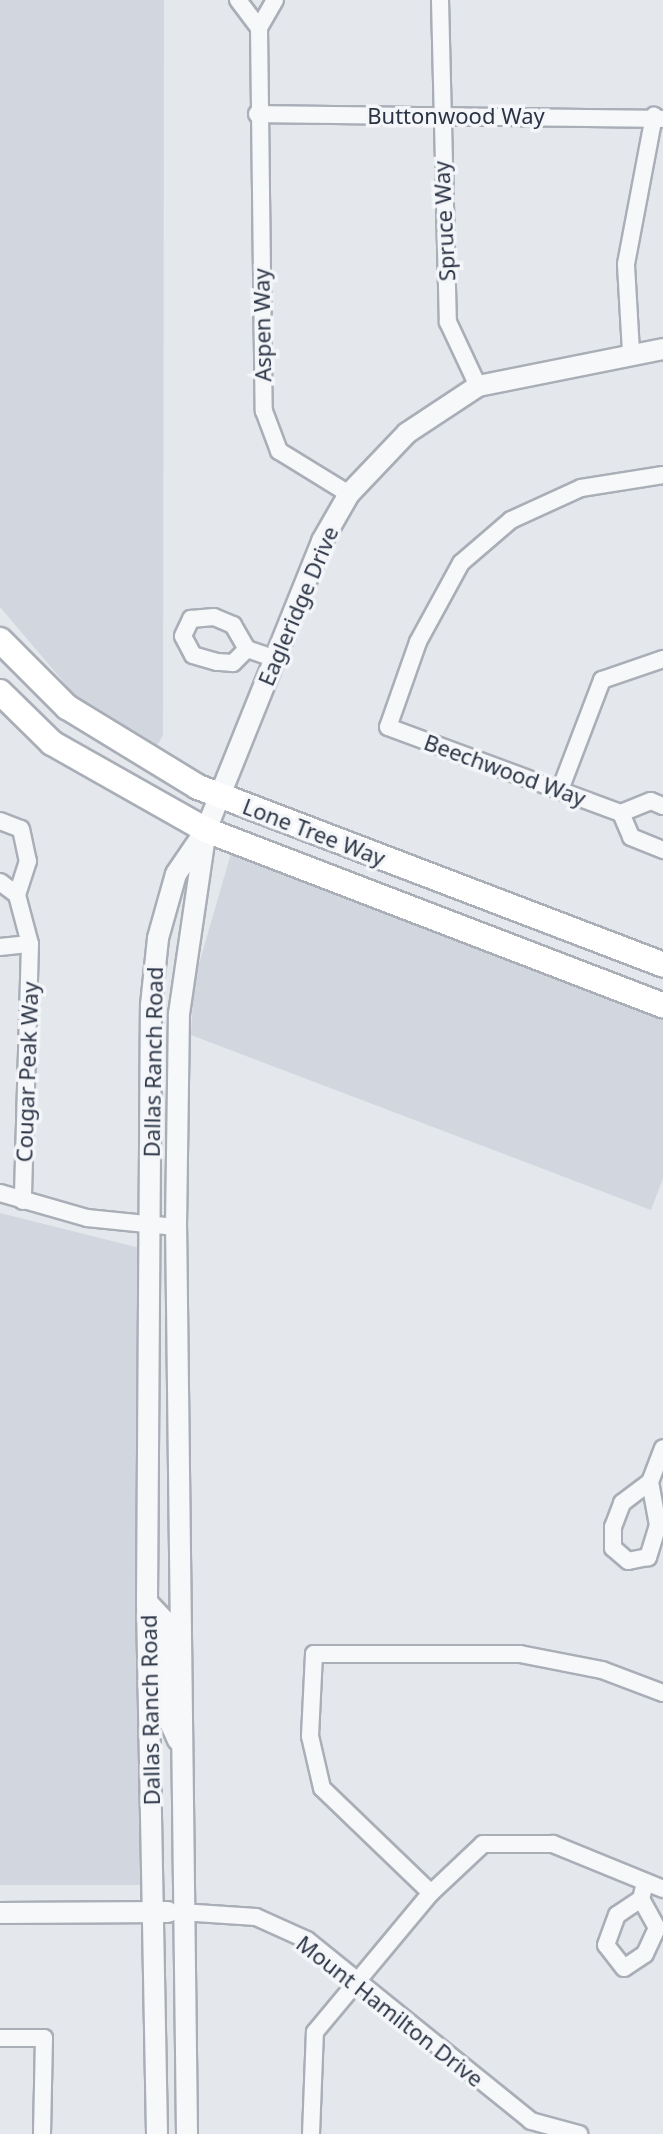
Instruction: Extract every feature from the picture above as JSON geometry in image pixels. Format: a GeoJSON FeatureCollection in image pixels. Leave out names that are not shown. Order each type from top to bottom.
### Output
{"type":"FeatureCollection","features":[{"type":"Feature","properties":{"kind":"main road","name":"Lone Tree Way"},"geometry":{"type":"LineString","coordinates":[[0,640],[67,707],[132,753],[219,796],[663,965]]}},
{"type":"Feature","properties":{"kind":"main road","name":"Lone Tree Way"},"geometry":{"type":"LineString","coordinates":[[0,692],[52,743],[206,830],[663,1005]]}},
{"type":"Feature","properties":{"kind":"main road"},"geometry":{"type":"LineString","coordinates":[[593,978],[613,963],[663,978]]}},
{"type":"Feature","properties":{"kind":"street"},"geometry":{"type":"LineString","coordinates":[[238,0],[259,28],[275,0]]}},
{"type":"Feature","properties":{"kind":"street","name":"Spruce Way"},"geometry":{"type":"LineString","coordinates":[[440,0],[439,116],[448,322],[478,386]]}},
{"type":"Feature","properties":{"kind":"street","name":"Aspen Way"},"geometry":{"type":"LineString","coordinates":[[259,28],[257,114],[264,411],[279,451],[349,494]]}},
{"type":"Feature","properties":{"kind":"street","name":"Buttonwood Way"},"geometry":{"type":"LineString","coordinates":[[257,114],[659,118]]}},
{"type":"Feature","properties":{"kind":"street"},"geometry":{"type":"LineString","coordinates":[[631,352],[626,264],[659,118]]}},
{"type":"Feature","properties":{"kind":"street","name":"Eagleridge Drive"},"geometry":{"type":"LineString","coordinates":[[206,830],[322,541],[349,494],[407,433],[478,386],[631,352],[663,349]]}},
{"type":"Feature","properties":{"kind":"street","name":"Beechwood Way"},"geometry":{"type":"LineString","coordinates":[[621,813],[388,727],[418,642],[461,563],[511,520],[581,488],[663,475]]}},
{"type":"Feature","properties":{"kind":"street"},"geometry":{"type":"LineString","coordinates":[[247,649],[276,659]]}},
{"type":"Feature","properties":{"kind":"street"},"geometry":{"type":"LineString","coordinates":[[560,790],[602,680],[663,659]]}},
{"type":"Feature","properties":{"kind":"street"},"geometry":{"type":"LineString","coordinates":[[663,806],[651,801],[621,813],[631,837],[663,850]]}},
{"type":"Feature","properties":{"kind":"street"},"geometry":{"type":"LineString","coordinates":[[0,821],[21,829],[28,861],[17,895],[0,882]]}},
{"type":"Feature","properties":{"kind":"street","name":"Dallas Ranch Road"},"geometry":{"type":"LineString","coordinates":[[157,2134],[147,1602],[151,1005],[158,938],[176,874],[206,830]]}},
{"type":"Feature","properties":{"kind":"street","name":"Dallas Ranch Road"},"geometry":{"type":"LineString","coordinates":[[187,2134],[181,1912],[183,1752],[176,1227],[179,1014],[206,830]]}},
{"type":"Feature","properties":{"kind":"street","name":"Cougar Peak Way"},"geometry":{"type":"LineString","coordinates":[[17,895],[30,944],[23,1201]]}},
{"type":"Feature","properties":{"kind":"street"},"geometry":{"type":"LineString","coordinates":[[0,947],[30,944]]}},
{"type":"Feature","properties":{"kind":"street"},"geometry":{"type":"LineString","coordinates":[[0,1193],[23,1201],[151,1227],[176,1227]]}},
{"type":"Feature","properties":{"kind":"street"},"geometry":{"type":"LineString","coordinates":[[650,1482],[622,1503],[613,1527],[613,1548],[628,1561],[648,1557],[658,1525],[650,1482],[663,1448]]}},
{"type":"Feature","properties":{"kind":"street"},"geometry":{"type":"LineString","coordinates":[[147,1602],[164,1620],[165,1711],[183,1752]]}},
{"type":"Feature","properties":{"kind":"street"},"geometry":{"type":"LineString","coordinates":[[431,1893],[322,1788],[310,1736],[314,1654],[520,1654],[602,1670],[663,1693]]}},
{"type":"Feature","properties":{"kind":"street"},"geometry":{"type":"LineString","coordinates":[[311,2134],[315,2032],[431,1893],[483,1844],[518,1839],[553,1844],[643,1891],[663,1889]]}},
{"type":"Feature","properties":{"kind":"street","name":"Mount Hamilton Drive"},"geometry":{"type":"LineString","coordinates":[[0,1913],[181,1912],[256,1917],[307,1940],[528,2127],[579,2134]]}},
{"type":"Feature","properties":{"kind":"street"},"geometry":{"type":"LineString","coordinates":[[0,2038],[44,2038],[42,2134]]}},
{"type":"Feature","properties":{"kind":"shaded area"},"geometry":{"type":"Polygon","coordinates":[[[0,0],[164,0],[163,735],[152,755],[84,706],[0,607],[0,0]]]}},
{"type":"Feature","properties":{"kind":"shaded area"},"geometry":{"type":"Polygon","coordinates":[[[232,850],[663,1014],[663,1178],[651,1210],[191,1035],[194,981],[232,850]]]}},
{"type":"Feature","properties":{"kind":"shaded area"},"geometry":{"type":"Polygon","coordinates":[[[0,1213],[152,1251],[147,1885],[0,1885],[0,1213]]]}}]}
